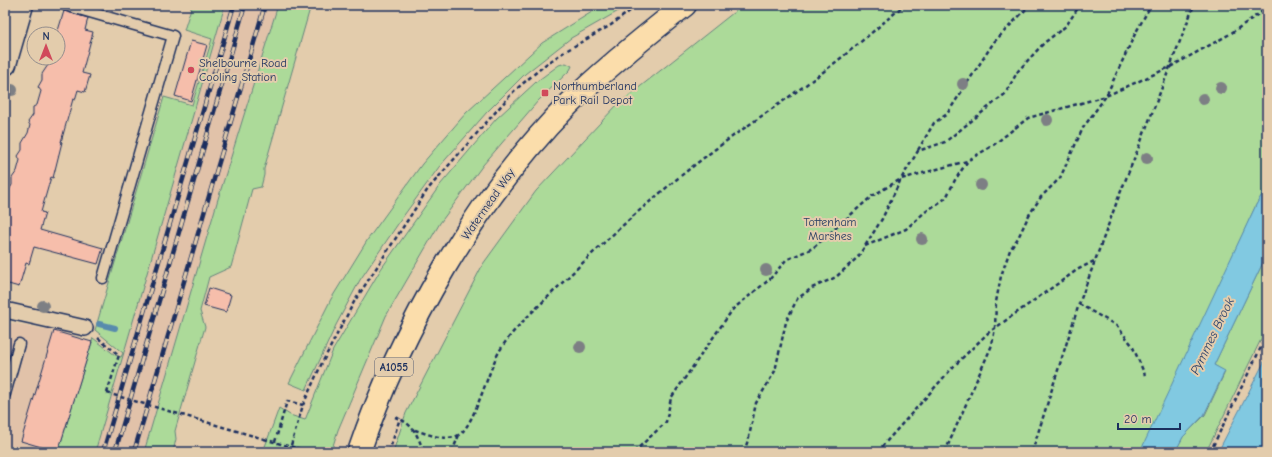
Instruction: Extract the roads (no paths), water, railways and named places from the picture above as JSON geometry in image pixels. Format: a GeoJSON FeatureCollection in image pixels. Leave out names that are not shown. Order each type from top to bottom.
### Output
{"type":"FeatureCollection","features":[{"type":"Feature","properties":{"kind":"main road","name":"Watermead Way"},"geometry":{"type":"LineString","coordinates":[[359,452],[375,410],[405,341],[457,248],[492,196],[524,154],[568,106],[614,63],[685,5]]}},
{"type":"Feature","properties":{"kind":"street"},"geometry":{"type":"LineString","coordinates":[[5,64],[22,5]]}},
{"type":"Feature","properties":{"kind":"street"},"geometry":{"type":"LineString","coordinates":[[5,310],[85,328]]}},
{"type":"Feature","properties":{"kind":"lane"},"geometry":{"type":"LineString","coordinates":[[65,5],[173,36],[103,278]]}},
{"type":"Feature","properties":{"kind":"lane"},"geometry":{"type":"LineString","coordinates":[[5,394],[19,344]]}},
{"type":"Feature","properties":{"kind":"water","name":"Pymmes Brook"},"geometry":{"type":"Polygon","coordinates":[[[1267,186],[1267,254],[1214,365],[1225,371],[1204,415],[1183,437],[1175,452],[1140,452],[1256,205],[1267,186]]]}},
{"type":"Feature","properties":{"kind":"water"},"geometry":{"type":"Polygon","coordinates":[[[1267,356],[1267,452],[1218,452],[1261,368],[1267,356]]]}},
{"type":"Feature","properties":{"kind":"waterway"},"geometry":{"type":"LineString","coordinates":[[99,324],[115,328]]}},
{"type":"Feature","properties":{"kind":"railway"},"geometry":{"type":"LineString","coordinates":[[103,452],[234,5]]}},
{"type":"Feature","properties":{"kind":"railway"},"geometry":{"type":"LineString","coordinates":[[115,452],[245,5]]}},
{"type":"Feature","properties":{"kind":"railway"},"geometry":{"type":"LineString","coordinates":[[134,452],[265,5]]}},
{"type":"Feature","properties":{"kind":"place","name":"Shelbourne Road Cooling Station"},"geometry":{"type":"Point","coordinates":[191,70]}},
{"type":"Feature","properties":{"kind":"place","name":"Northumberland Park Rail Depot"},"geometry":{"type":"Point","coordinates":[545,93]}},
{"type":"Feature","properties":{"kind":"park label","name":"Tottenham Marshes"},"geometry":{"type":"Point","coordinates":[830,229]}}]}
